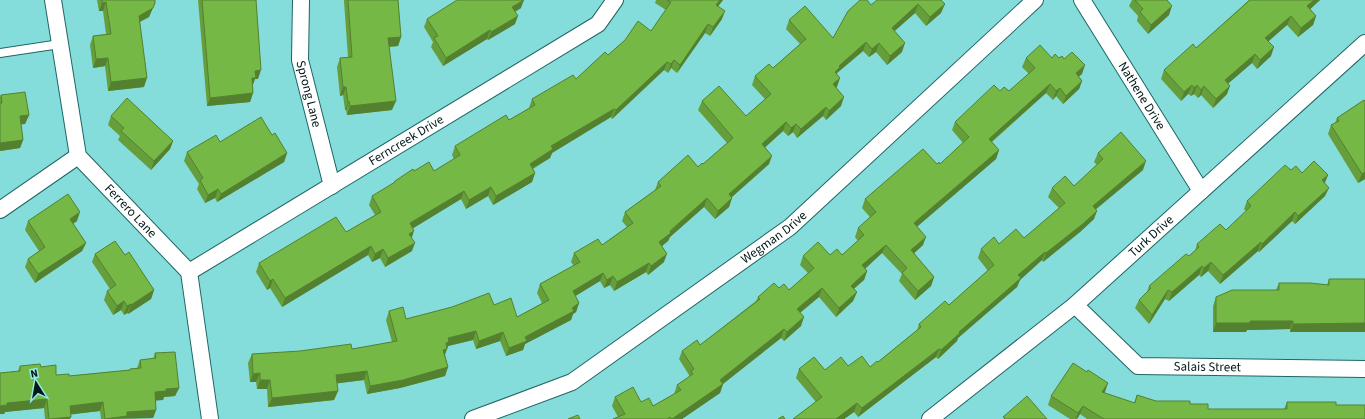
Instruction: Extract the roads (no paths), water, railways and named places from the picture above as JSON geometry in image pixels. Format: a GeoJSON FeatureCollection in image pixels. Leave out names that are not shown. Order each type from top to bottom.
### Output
{"type":"FeatureCollection","features":[{"type":"Feature","properties":{"kind":"street"},"geometry":{"type":"LineString","coordinates":[[0,210],[78,156],[53,0]]}},
{"type":"Feature","properties":{"kind":"street","name":"Sprong Lane"},"geometry":{"type":"LineString","coordinates":[[301,0],[300,60],[332,186]]}},
{"type":"Feature","properties":{"kind":"street","name":"Ferncreek Drive"},"geometry":{"type":"LineString","coordinates":[[189,272],[598,24],[615,0]]}},
{"type":"Feature","properties":{"kind":"street","name":"Wegman Drive"},"geometry":{"type":"LineString","coordinates":[[473,419],[572,382],[790,227],[1035,0]]}},
{"type":"Feature","properties":{"kind":"street","name":"Nathene Drive"},"geometry":{"type":"LineString","coordinates":[[1082,0],[1201,191]]}},
{"type":"Feature","properties":{"kind":"street","name":"Turk Drive"},"geometry":{"type":"LineString","coordinates":[[930,419],[1075,305],[1365,43]]}},
{"type":"Feature","properties":{"kind":"street","name":"Ferrero Lane"},"geometry":{"type":"LineString","coordinates":[[78,156],[189,272]]}},
{"type":"Feature","properties":{"kind":"street"},"geometry":{"type":"LineString","coordinates":[[189,272],[210,419]]}},
{"type":"Feature","properties":{"kind":"street","name":"Salais Street"},"geometry":{"type":"LineString","coordinates":[[1075,305],[1138,366],[1365,369]]}},
{"type":"Feature","properties":{"kind":"lane"},"geometry":{"type":"LineString","coordinates":[[0,52],[60,44]]}}]}
